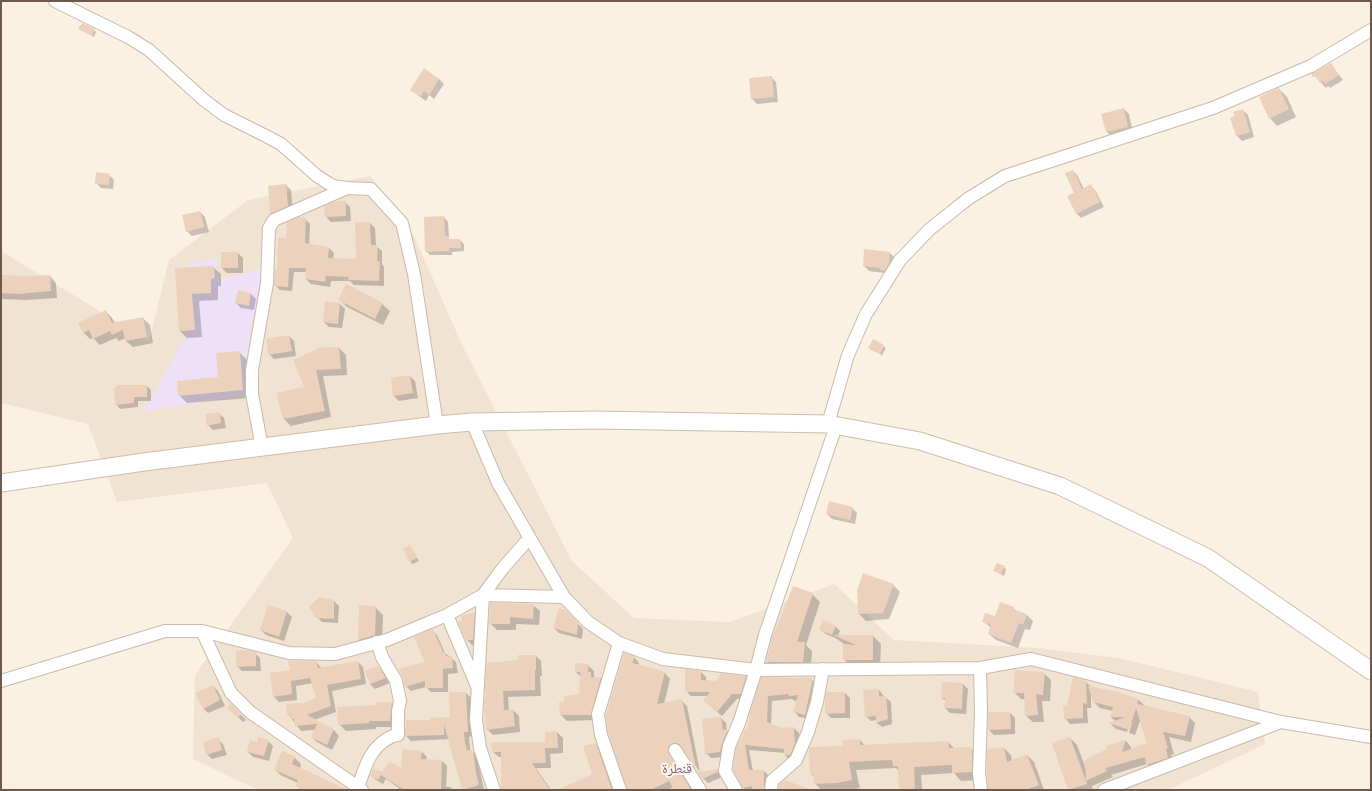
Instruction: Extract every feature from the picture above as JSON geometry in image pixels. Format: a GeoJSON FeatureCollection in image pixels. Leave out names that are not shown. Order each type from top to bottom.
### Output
{"type":"FeatureCollection","features":[{"type":"Feature","properties":{"kind":"main road"},"geometry":{"type":"LineString","coordinates":[[1,483],[144,462],[437,425],[472,422],[596,420],[832,425],[920,441],[1060,486],[1208,558],[1371,671]]}},
{"type":"Feature","properties":{"kind":"street"},"geometry":{"type":"LineString","coordinates":[[55,1],[128,37],[149,50],[204,100],[224,115],[281,144],[317,176],[333,186],[371,189],[402,222],[414,274],[437,425]]}},
{"type":"Feature","properties":{"kind":"street"},"geometry":{"type":"LineString","coordinates":[[736,790],[725,771],[729,746],[739,723],[756,670],[765,635],[832,425],[848,355],[871,307],[900,260],[930,229],[969,198],[1005,176],[1213,108],[1311,66],[1371,30]]}},
{"type":"Feature","properties":{"kind":"street"},"geometry":{"type":"LineString","coordinates":[[262,448],[252,394],[252,370],[267,282],[269,228],[274,220],[347,188]]}},
{"type":"Feature","properties":{"kind":"street"},"geometry":{"type":"LineString","coordinates":[[472,422],[498,482],[564,597],[588,622],[619,644],[663,659],[756,670],[980,668],[1032,659],[1281,722],[1371,737]]}},
{"type":"Feature","properties":{"kind":"street"},"geometry":{"type":"LineString","coordinates":[[1,681],[165,631],[202,631],[289,653],[335,654],[387,640],[447,615],[483,595],[503,568],[525,542],[530,539]]}},
{"type":"Feature","properties":{"kind":"street"},"geometry":{"type":"LineString","coordinates":[[483,595],[564,597]]}},
{"type":"Feature","properties":{"kind":"street"},"geometry":{"type":"LineString","coordinates":[[483,595],[476,720],[480,748],[494,790]]}},
{"type":"Feature","properties":{"kind":"street"},"geometry":{"type":"LineString","coordinates":[[447,615],[478,689]]}},
{"type":"Feature","properties":{"kind":"street"},"geometry":{"type":"LineString","coordinates":[[202,631],[232,694],[250,712],[360,789],[367,762],[377,745],[394,735],[398,735],[398,711],[400,701],[396,681],[382,657],[377,642]]}},
{"type":"Feature","properties":{"kind":"street"},"geometry":{"type":"LineString","coordinates":[[619,644],[598,714],[601,734],[620,790]]}},
{"type":"Feature","properties":{"kind":"street"},"geometry":{"type":"LineString","coordinates":[[980,668],[981,712],[979,773],[981,790]]}},
{"type":"Feature","properties":{"kind":"street"},"geometry":{"type":"LineString","coordinates":[[771,790],[772,781],[796,760],[808,732],[817,702],[823,669]]}},
{"type":"Feature","properties":{"kind":"street"},"geometry":{"type":"LineString","coordinates":[[1104,790],[1281,722]]}},
{"type":"Feature","properties":{"kind":"street"},"geometry":{"type":"LineString","coordinates":[[675,750],[700,790]]}},
{"type":"Feature","properties":{"kind":"shaded area"},"geometry":{"type":"Polygon","coordinates":[[[370,176],[414,236],[463,347],[572,561],[634,618],[730,622],[834,584],[894,640],[1037,648],[1119,658],[1258,692],[1265,744],[1168,790],[258,790],[193,759],[195,675],[293,538],[267,483],[117,502],[88,424],[1,403],[1,251],[149,341],[169,260],[248,200],[370,176]]]}},
{"type":"Feature","properties":{"kind":"shaded area"},"geometry":{"type":"Polygon","coordinates":[[[216,258],[219,280],[267,267],[249,334],[258,393],[143,412],[188,332],[188,264],[216,258]]]}},
{"type":"Feature","properties":{"kind":"building"},"geometry":{"type":"Polygon","coordinates":[[[82,23],[95,29],[92,36],[78,29],[82,23]]]}},
{"type":"Feature","properties":{"kind":"building"},"geometry":{"type":"Polygon","coordinates":[[[1331,63],[1339,75],[1325,84],[1323,81],[1320,83],[1315,76],[1313,77],[1311,74],[1331,63]]]}},
{"type":"Feature","properties":{"kind":"building"},"geometry":{"type":"Polygon","coordinates":[[[424,68],[439,79],[429,95],[424,91],[420,97],[410,90],[424,68]]]}},
{"type":"Feature","properties":{"kind":"building"},"geometry":{"type":"Polygon","coordinates":[[[772,76],[774,97],[751,99],[749,78],[772,76]]]}},
{"type":"Feature","properties":{"kind":"building"},"geometry":{"type":"Polygon","coordinates":[[[1279,88],[1289,109],[1269,119],[1259,97],[1279,88]]]}},
{"type":"Feature","properties":{"kind":"building"},"geometry":{"type":"Polygon","coordinates":[[[1124,108],[1128,127],[1106,132],[1101,114],[1124,108]]]}},
{"type":"Feature","properties":{"kind":"building"},"geometry":{"type":"Polygon","coordinates":[[[1243,109],[1250,132],[1236,136],[1230,118],[1235,116],[1233,112],[1243,109]]]}},
{"type":"Feature","properties":{"kind":"building"},"geometry":{"type":"Polygon","coordinates":[[[1073,170],[1082,189],[1091,184],[1100,202],[1076,214],[1067,196],[1074,193],[1065,173],[1073,170]]]}},
{"type":"Feature","properties":{"kind":"building"},"geometry":{"type":"Polygon","coordinates":[[[96,172],[110,174],[109,185],[95,184],[96,172]]]}},
{"type":"Feature","properties":{"kind":"building"},"geometry":{"type":"Polygon","coordinates":[[[286,184],[288,206],[270,214],[268,186],[286,184]]]}},
{"type":"Feature","properties":{"kind":"building"},"geometry":{"type":"Polygon","coordinates":[[[336,201],[346,201],[346,216],[325,217],[324,206],[336,201]]]}},
{"type":"Feature","properties":{"kind":"building"},"geometry":{"type":"Polygon","coordinates":[[[200,211],[204,227],[186,232],[182,215],[200,211]]]}},
{"type":"Feature","properties":{"kind":"building"},"geometry":{"type":"Polygon","coordinates":[[[444,216],[445,236],[449,237],[449,239],[460,239],[461,248],[449,248],[449,251],[425,252],[424,217],[444,216]]]}},
{"type":"Feature","properties":{"kind":"building"},"geometry":{"type":"Polygon","coordinates":[[[299,217],[306,218],[305,243],[329,247],[328,258],[356,259],[355,222],[370,222],[371,245],[378,245],[377,261],[380,261],[379,281],[348,280],[349,277],[326,276],[325,282],[305,279],[306,268],[289,268],[288,287],[274,286],[275,270],[277,270],[278,238],[286,238],[287,222],[299,217]]]}},
{"type":"Feature","properties":{"kind":"building"},"geometry":{"type":"Polygon","coordinates":[[[864,249],[890,252],[889,263],[885,270],[863,266],[864,249]]]}},
{"type":"Feature","properties":{"kind":"building"},"geometry":{"type":"Polygon","coordinates":[[[221,252],[238,252],[238,268],[221,268],[221,252]]]}},
{"type":"Feature","properties":{"kind":"building"},"geometry":{"type":"Polygon","coordinates":[[[214,266],[215,278],[211,279],[211,293],[192,294],[195,330],[179,331],[175,268],[214,266]]]}},
{"type":"Feature","properties":{"kind":"building"},"geometry":{"type":"Polygon","coordinates":[[[1,275],[50,275],[51,291],[19,294],[1,293],[1,275]]]}},
{"type":"Feature","properties":{"kind":"building"},"geometry":{"type":"Polygon","coordinates":[[[346,284],[383,303],[375,319],[338,300],[346,284]]]}},
{"type":"Feature","properties":{"kind":"building"},"geometry":{"type":"Polygon","coordinates":[[[238,290],[251,293],[249,306],[235,303],[238,290]]]}},
{"type":"Feature","properties":{"kind":"building"},"geometry":{"type":"Polygon","coordinates":[[[325,301],[340,303],[338,324],[323,322],[325,301]]]}},
{"type":"Feature","properties":{"kind":"building"},"geometry":{"type":"Polygon","coordinates":[[[106,310],[112,323],[143,317],[147,337],[125,341],[123,330],[112,335],[110,331],[93,339],[89,330],[83,333],[78,323],[106,310]]]}},
{"type":"Feature","properties":{"kind":"building"},"geometry":{"type":"Polygon","coordinates":[[[289,335],[292,351],[268,355],[266,339],[289,335]]]}},
{"type":"Feature","properties":{"kind":"building"},"geometry":{"type":"Polygon","coordinates":[[[873,339],[884,345],[880,354],[868,348],[873,339]]]}},
{"type":"Feature","properties":{"kind":"building"},"geometry":{"type":"Polygon","coordinates":[[[339,347],[341,369],[316,370],[325,411],[283,419],[276,393],[304,387],[293,360],[316,350],[316,348],[339,347]]]}},
{"type":"Feature","properties":{"kind":"building"},"geometry":{"type":"Polygon","coordinates":[[[240,351],[243,390],[178,396],[177,381],[218,377],[216,353],[240,351]]]}},
{"type":"Feature","properties":{"kind":"building"},"geometry":{"type":"Polygon","coordinates":[[[410,375],[413,393],[393,396],[391,378],[410,375]]]}},
{"type":"Feature","properties":{"kind":"building"},"geometry":{"type":"Polygon","coordinates":[[[118,385],[147,385],[147,397],[134,397],[134,403],[115,405],[114,389],[118,385]]]}},
{"type":"Feature","properties":{"kind":"building"},"geometry":{"type":"Polygon","coordinates":[[[220,412],[221,423],[207,426],[205,414],[220,412]]]}},
{"type":"Feature","properties":{"kind":"building"},"geometry":{"type":"Polygon","coordinates":[[[829,501],[853,507],[850,520],[826,514],[829,501]]]}},
{"type":"Feature","properties":{"kind":"building"},"geometry":{"type":"Polygon","coordinates":[[[410,545],[417,558],[409,562],[403,549],[410,545]]]}},
{"type":"Feature","properties":{"kind":"building"},"geometry":{"type":"Polygon","coordinates":[[[997,563],[1005,566],[1001,574],[993,571],[997,563]]]}},
{"type":"Feature","properties":{"kind":"building"},"geometry":{"type":"Polygon","coordinates":[[[863,573],[894,584],[883,613],[858,614],[857,590],[863,573]]]}},
{"type":"Feature","properties":{"kind":"building"},"geometry":{"type":"Polygon","coordinates":[[[793,586],[813,593],[797,642],[805,642],[803,662],[766,662],[772,638],[793,586]]]}},
{"type":"Feature","properties":{"kind":"building"},"geometry":{"type":"Polygon","coordinates":[[[319,597],[334,600],[334,619],[316,618],[309,607],[319,597]]]}},
{"type":"Feature","properties":{"kind":"building"},"geometry":{"type":"Polygon","coordinates":[[[1000,602],[1027,614],[1023,625],[1019,623],[1011,643],[988,634],[991,625],[982,622],[985,613],[995,616],[1000,602]]]}},
{"type":"Feature","properties":{"kind":"building"},"geometry":{"type":"Polygon","coordinates":[[[490,603],[534,604],[533,619],[510,617],[510,624],[489,624],[490,603]]]}},
{"type":"Feature","properties":{"kind":"building"},"geometry":{"type":"Polygon","coordinates":[[[268,605],[287,611],[279,637],[260,630],[268,605]]]}},
{"type":"Feature","properties":{"kind":"building"},"geometry":{"type":"Polygon","coordinates":[[[359,605],[376,606],[375,635],[358,640],[359,605]]]}},
{"type":"Feature","properties":{"kind":"building"},"geometry":{"type":"Polygon","coordinates":[[[559,608],[566,610],[578,623],[577,635],[553,628],[559,608]]]}},
{"type":"Feature","properties":{"kind":"building"},"geometry":{"type":"Polygon","coordinates":[[[475,612],[473,640],[466,640],[458,622],[462,620],[461,616],[475,612]]]}},
{"type":"Feature","properties":{"kind":"building"},"geometry":{"type":"Polygon","coordinates":[[[823,620],[836,626],[832,635],[819,630],[823,620]]]}},
{"type":"Feature","properties":{"kind":"building"},"geometry":{"type":"Polygon","coordinates":[[[433,629],[443,652],[445,652],[446,656],[452,656],[453,668],[443,669],[443,688],[425,688],[425,681],[405,687],[403,677],[398,669],[425,662],[414,637],[433,629]]]}},
{"type":"Feature","properties":{"kind":"building"},"geometry":{"type":"Polygon","coordinates":[[[833,635],[873,635],[873,660],[843,660],[843,644],[856,645],[833,635]]]}},
{"type":"Feature","properties":{"kind":"building"},"geometry":{"type":"Polygon","coordinates":[[[248,650],[256,652],[256,666],[236,667],[236,651],[248,650]]]}},
{"type":"Feature","properties":{"kind":"building"},"geometry":{"type":"Polygon","coordinates":[[[624,653],[634,656],[633,663],[665,672],[657,704],[682,699],[696,769],[679,744],[671,744],[668,747],[668,751],[691,790],[674,790],[669,781],[651,790],[627,790],[608,733],[606,715],[624,653]]]}},
{"type":"Feature","properties":{"kind":"building"},"geometry":{"type":"Polygon","coordinates":[[[518,655],[536,655],[535,690],[503,691],[504,710],[513,709],[515,726],[486,730],[484,710],[487,663],[518,660],[518,655]]]}},
{"type":"Feature","properties":{"kind":"building"},"geometry":{"type":"Polygon","coordinates":[[[288,661],[316,661],[318,668],[358,661],[361,679],[327,685],[331,706],[307,715],[334,729],[327,745],[311,737],[317,724],[295,726],[294,719],[291,719],[290,715],[287,714],[286,704],[304,703],[316,698],[310,678],[291,681],[292,694],[273,697],[270,673],[290,670],[288,661]]]}},
{"type":"Feature","properties":{"kind":"building"},"geometry":{"type":"Polygon","coordinates":[[[575,663],[589,664],[588,672],[591,672],[591,677],[601,677],[591,715],[560,715],[559,702],[564,702],[564,696],[579,694],[580,672],[575,672],[575,663]]]}},
{"type":"Feature","properties":{"kind":"building"},"geometry":{"type":"Polygon","coordinates":[[[378,666],[386,678],[370,684],[365,671],[378,666]]]}},
{"type":"Feature","properties":{"kind":"building"},"geometry":{"type":"Polygon","coordinates":[[[685,669],[701,671],[701,680],[716,681],[721,673],[746,676],[741,694],[732,694],[717,712],[703,700],[710,692],[685,692],[685,669]]]}},
{"type":"Feature","properties":{"kind":"building"},"geometry":{"type":"Polygon","coordinates":[[[1015,670],[1045,672],[1043,695],[1036,694],[1038,715],[1025,716],[1024,693],[1013,693],[1015,670]]]}},
{"type":"Feature","properties":{"kind":"building"},"geometry":{"type":"Polygon","coordinates":[[[761,677],[811,678],[812,683],[805,715],[793,712],[798,695],[789,696],[788,694],[768,696],[767,722],[783,728],[794,727],[795,744],[790,755],[784,755],[784,749],[745,745],[749,770],[764,770],[764,790],[752,790],[752,786],[743,788],[733,770],[736,748],[745,729],[747,729],[761,677]]]}},
{"type":"Feature","properties":{"kind":"building"},"geometry":{"type":"Polygon","coordinates":[[[1073,677],[1086,681],[1087,704],[1083,703],[1083,718],[1064,719],[1063,706],[1067,706],[1073,677]]]}},
{"type":"Feature","properties":{"kind":"building"},"geometry":{"type":"Polygon","coordinates":[[[942,682],[963,683],[962,709],[944,708],[945,698],[941,698],[942,682]]]}},
{"type":"Feature","properties":{"kind":"building"},"geometry":{"type":"Polygon","coordinates":[[[213,685],[220,700],[203,709],[195,693],[213,685]]]}},
{"type":"Feature","properties":{"kind":"building"},"geometry":{"type":"Polygon","coordinates":[[[1088,686],[1118,692],[1139,699],[1137,704],[1190,716],[1185,736],[1163,732],[1168,748],[1166,749],[1168,758],[1146,765],[1145,757],[1106,768],[1107,771],[1086,781],[1085,760],[1107,749],[1106,746],[1126,740],[1122,752],[1147,743],[1136,708],[1129,730],[1109,723],[1125,717],[1110,717],[1113,707],[1093,702],[1088,686]]]}},
{"type":"Feature","properties":{"kind":"building"},"geometry":{"type":"Polygon","coordinates":[[[879,689],[879,696],[886,697],[888,719],[876,723],[876,716],[865,717],[863,690],[879,689]]]}},
{"type":"Feature","properties":{"kind":"building"},"geometry":{"type":"Polygon","coordinates":[[[449,692],[466,692],[468,732],[464,732],[465,743],[467,750],[473,750],[479,785],[462,790],[444,724],[444,735],[405,736],[406,720],[430,720],[430,718],[450,717],[449,692]]]}},
{"type":"Feature","properties":{"kind":"building"},"geometry":{"type":"Polygon","coordinates":[[[826,692],[845,692],[845,713],[825,714],[826,692]]]}},
{"type":"Feature","properties":{"kind":"building"},"geometry":{"type":"Polygon","coordinates":[[[376,702],[392,702],[390,721],[369,721],[369,723],[338,725],[337,707],[376,705],[376,702]]]}},
{"type":"Feature","properties":{"kind":"building"},"geometry":{"type":"Polygon","coordinates":[[[231,704],[241,714],[238,718],[227,708],[231,704]]]}},
{"type":"Feature","properties":{"kind":"building"},"geometry":{"type":"Polygon","coordinates":[[[988,712],[1010,712],[1011,729],[988,730],[988,712]]]}},
{"type":"Feature","properties":{"kind":"building"},"geometry":{"type":"Polygon","coordinates":[[[721,717],[723,730],[728,729],[720,752],[705,754],[702,719],[721,717]]]}},
{"type":"Feature","properties":{"kind":"building"},"geometry":{"type":"Polygon","coordinates":[[[557,731],[558,748],[545,748],[546,763],[532,763],[550,790],[501,790],[501,752],[492,752],[491,742],[545,742],[545,732],[557,731]]]}},
{"type":"Feature","properties":{"kind":"building"},"geometry":{"type":"Polygon","coordinates":[[[219,737],[222,750],[206,755],[203,742],[219,737]]]}},
{"type":"Feature","properties":{"kind":"building"},"geometry":{"type":"Polygon","coordinates":[[[258,737],[269,740],[264,756],[247,752],[250,740],[257,742],[258,737]]]}},
{"type":"Feature","properties":{"kind":"building"},"geometry":{"type":"Polygon","coordinates":[[[1070,737],[1087,784],[1068,790],[1052,743],[1070,737]]]}},
{"type":"Feature","properties":{"kind":"building"},"geometry":{"type":"Polygon","coordinates":[[[860,739],[860,745],[948,741],[949,748],[972,747],[972,772],[952,773],[952,765],[914,767],[915,790],[899,790],[898,766],[893,766],[892,760],[849,762],[852,780],[837,783],[814,784],[813,774],[810,774],[810,747],[843,746],[843,740],[860,739]]]}},
{"type":"Feature","properties":{"kind":"building"},"geometry":{"type":"Polygon","coordinates":[[[596,743],[612,790],[558,790],[592,774],[583,746],[596,743]]]}},
{"type":"Feature","properties":{"kind":"building"},"geometry":{"type":"Polygon","coordinates":[[[1004,747],[1007,762],[1027,754],[1039,785],[1025,790],[988,790],[987,749],[1004,747]]]}},
{"type":"Feature","properties":{"kind":"building"},"geometry":{"type":"Polygon","coordinates":[[[403,749],[422,751],[421,759],[442,760],[441,790],[404,790],[381,775],[378,780],[370,776],[373,768],[382,772],[390,761],[401,768],[403,749]]]}},
{"type":"Feature","properties":{"kind":"building"},"geometry":{"type":"Polygon","coordinates":[[[282,751],[295,756],[292,764],[348,790],[305,790],[295,786],[298,780],[274,770],[282,751]]]}},
{"type":"Feature","properties":{"kind":"building"},"geometry":{"type":"Polygon","coordinates":[[[718,769],[718,772],[702,779],[698,772],[718,769]]]}},
{"type":"Feature","properties":{"kind":"building"},"geometry":{"type":"Polygon","coordinates":[[[785,780],[809,790],[779,790],[779,785],[785,780]]]}},
{"type":"Feature","properties":{"kind":"district","name":"قنطرة"},"geometry":{"type":"Point","coordinates":[677,769]}}]}
